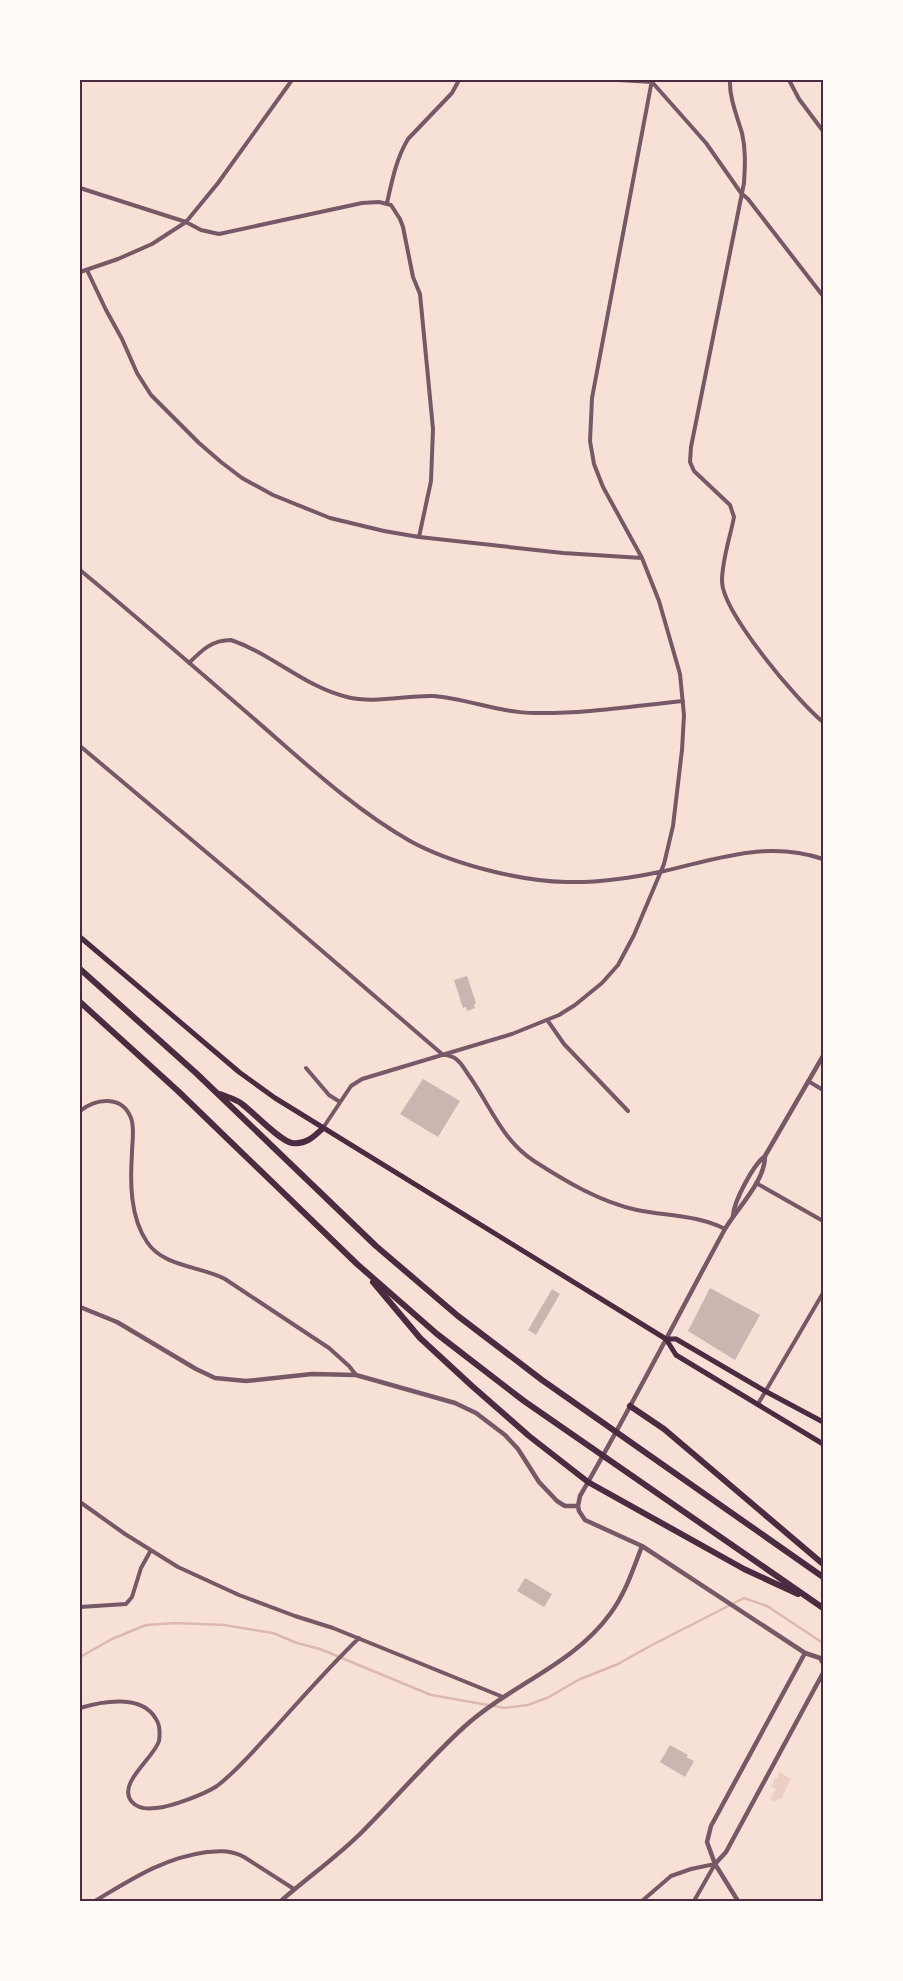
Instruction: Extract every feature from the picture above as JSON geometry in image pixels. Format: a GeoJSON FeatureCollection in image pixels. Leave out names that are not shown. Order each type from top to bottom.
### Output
{"type":"FeatureCollection","features":[{"type":"Feature","properties":{"kind":"highway"},"geometry":{"type":"LineString","coordinates":[[80,969],[215,1091],[416,1282],[502,1352],[823,1577]]}},
{"type":"Feature","properties":{"kind":"highway"},"geometry":{"type":"LineString","coordinates":[[80,1002],[178,1091],[357,1264],[430,1328],[481,1368],[582,1441],[823,1608]]}},
{"type":"Feature","properties":{"kind":"highway"},"geometry":{"type":"LineString","coordinates":[[215,1091],[240,1102],[287,1142],[305,1142],[323,1128]]}},
{"type":"Feature","properties":{"kind":"highway"},"geometry":{"type":"LineString","coordinates":[[357,1264],[426,1343],[507,1417],[588,1482],[744,1569],[814,1602]]}},
{"type":"Feature","properties":{"kind":"highway"},"geometry":{"type":"LineString","coordinates":[[630,1406],[664,1429],[823,1564]]}},
{"type":"Feature","properties":{"kind":"main road"},"geometry":{"type":"LineString","coordinates":[[80,937],[239,1072],[275,1098],[666,1339],[676,1340],[823,1422]]}},
{"type":"Feature","properties":{"kind":"main road"},"geometry":{"type":"LineString","coordinates":[[666,1339],[676,1355],[823,1444]]}},
{"type":"Feature","properties":{"kind":"street"},"geometry":{"type":"LineString","coordinates":[[80,272],[152,244],[186,222],[218,183],[292,80]]}},
{"type":"Feature","properties":{"kind":"street"},"geometry":{"type":"LineString","coordinates":[[387,204],[398,161],[408,139],[452,93],[459,80]]}},
{"type":"Feature","properties":{"kind":"street"},"geometry":{"type":"LineString","coordinates":[[618,80],[652,81],[706,143],[741,193],[748,199],[823,296]]}},
{"type":"Feature","properties":{"kind":"street"},"geometry":{"type":"LineString","coordinates":[[730,80],[745,152],[744,184],[690,462],[694,471],[730,505],[733,512],[734,517],[722,582],[728,604],[755,645],[798,697],[823,722]]}},
{"type":"Feature","properties":{"kind":"street"},"geometry":{"type":"LineString","coordinates":[[789,80],[799,98],[823,131]]}},
{"type":"Feature","properties":{"kind":"street"},"geometry":{"type":"LineString","coordinates":[[323,1128],[351,1086],[362,1079],[512,1034],[548,1021],[585,998],[602,983],[618,964],[634,935],[661,872],[673,826],[682,750],[683,701],[680,674],[659,601],[642,558],[599,478],[594,464],[590,441],[592,398],[652,81]]}},
{"type":"Feature","properties":{"kind":"street"},"geometry":{"type":"LineString","coordinates":[[80,188],[186,222],[200,230],[219,234],[362,203],[379,202],[391,205],[400,219],[409,249],[413,277],[420,294],[428,367],[433,429],[431,481],[419,537]]}},
{"type":"Feature","properties":{"kind":"street"},"geometry":{"type":"LineString","coordinates":[[87,270],[122,339],[136,373],[151,395],[199,443],[242,478],[300,507],[330,518],[362,526],[419,537],[563,553],[642,558]]}},
{"type":"Feature","properties":{"kind":"street"},"geometry":{"type":"LineString","coordinates":[[80,570],[338,792],[412,842],[500,873],[564,882],[597,882],[661,872],[754,851],[795,852],[823,859]]}},
{"type":"Feature","properties":{"kind":"street"},"geometry":{"type":"LineString","coordinates":[[189,663],[212,644],[220,640],[231,640],[322,688],[346,697],[360,699],[413,696],[442,697],[534,713],[587,712],[683,701]]}},
{"type":"Feature","properties":{"kind":"street"},"geometry":{"type":"LineString","coordinates":[[80,746],[375,995],[442,1054],[456,1058],[476,1086],[504,1132],[515,1145],[533,1160],[591,1193],[620,1206],[650,1213],[709,1221],[725,1229]]}},
{"type":"Feature","properties":{"kind":"street"},"geometry":{"type":"LineString","coordinates":[[548,1021],[564,1044],[628,1111]]}},
{"type":"Feature","properties":{"kind":"street"},"geometry":{"type":"LineString","coordinates":[[733,1216],[734,1208],[747,1182],[760,1160],[765,1156],[823,1056]]}},
{"type":"Feature","properties":{"kind":"street"},"geometry":{"type":"LineString","coordinates":[[306,1068],[329,1095],[340,1102]]}},
{"type":"Feature","properties":{"kind":"street"},"geometry":{"type":"LineString","coordinates":[[808,1081],[823,1090]]}},
{"type":"Feature","properties":{"kind":"street"},"geometry":{"type":"LineString","coordinates":[[80,1111],[88,1104],[96,1101],[110,1101],[123,1107],[132,1120],[131,1171],[134,1202],[144,1237],[153,1250],[166,1259],[207,1271],[225,1279],[307,1336],[329,1348],[356,1375]]}},
{"type":"Feature","properties":{"kind":"street"},"geometry":{"type":"LineString","coordinates":[[765,1156],[765,1162],[756,1183],[725,1229],[580,1496],[578,1506],[585,1520],[642,1546],[805,1653],[820,1658],[823,1663]]}},
{"type":"Feature","properties":{"kind":"street"},"geometry":{"type":"LineString","coordinates":[[756,1183],[823,1221]]}},
{"type":"Feature","properties":{"kind":"street"},"geometry":{"type":"LineString","coordinates":[[758,1404],[802,1332],[823,1293]]}},
{"type":"Feature","properties":{"kind":"street"},"geometry":{"type":"LineString","coordinates":[[80,1307],[118,1322],[196,1369],[215,1378],[246,1381],[312,1374],[356,1375],[444,1399],[476,1413],[505,1435],[518,1449],[539,1482],[557,1501],[565,1506],[578,1506]]}},
{"type":"Feature","properties":{"kind":"street"},"geometry":{"type":"LineString","coordinates":[[80,1502],[125,1534],[178,1567],[238,1595],[359,1638],[503,1697]]}},
{"type":"Feature","properties":{"kind":"street"},"geometry":{"type":"LineString","coordinates":[[281,1901],[362,1833],[464,1727],[503,1697],[567,1657],[602,1626],[625,1589],[642,1546]]}},
{"type":"Feature","properties":{"kind":"street"},"geometry":{"type":"LineString","coordinates":[[80,1607],[126,1604],[132,1597],[140,1568],[151,1550]]}},
{"type":"Feature","properties":{"kind":"street"},"geometry":{"type":"LineString","coordinates":[[80,1708],[118,1702],[139,1703],[149,1708],[154,1714],[158,1722],[160,1735],[158,1743],[131,1782],[127,1791],[128,1798],[134,1805],[140,1808],[157,1808],[209,1791],[239,1767],[338,1658],[359,1638]]}},
{"type":"Feature","properties":{"kind":"street"},"geometry":{"type":"LineString","coordinates":[[738,1901],[716,1864],[707,1842],[711,1826],[805,1653]]}},
{"type":"Feature","properties":{"kind":"street"},"geometry":{"type":"LineString","coordinates":[[694,1901],[716,1864],[726,1852],[823,1673]]}},
{"type":"Feature","properties":{"kind":"street"},"geometry":{"type":"LineString","coordinates":[[95,1901],[167,1861],[190,1854],[220,1851],[236,1853],[244,1857],[294,1889]]}},
{"type":"Feature","properties":{"kind":"street"},"geometry":{"type":"LineString","coordinates":[[642,1901],[671,1876],[691,1869],[716,1864]]}},
{"type":"Feature","properties":{"kind":"shaded area"},"geometry":{"type":"Polygon","coordinates":[[[779,1772],[791,1779],[781,1799],[779,1798],[776,1802],[770,1799],[776,1789],[771,1786],[775,1778],[778,1779],[779,1772]]]}},
{"type":"Feature","properties":{"kind":"building"},"geometry":{"type":"Polygon","coordinates":[[[467,976],[476,1003],[474,1004],[475,1008],[467,1011],[466,1007],[463,1008],[454,980],[467,976]]]}},
{"type":"Feature","properties":{"kind":"building"},"geometry":{"type":"Polygon","coordinates":[[[423,1079],[460,1101],[438,1137],[400,1114],[423,1079]]]}},
{"type":"Feature","properties":{"kind":"building"},"geometry":{"type":"Polygon","coordinates":[[[710,1288],[760,1315],[735,1360],[688,1331],[710,1288]]]}},
{"type":"Feature","properties":{"kind":"building"},"geometry":{"type":"Polygon","coordinates":[[[552,1289],[560,1294],[536,1335],[528,1330],[552,1289]]]}},
{"type":"Feature","properties":{"kind":"building"},"geometry":{"type":"Polygon","coordinates":[[[525,1578],[552,1594],[544,1607],[517,1591],[525,1578]]]}},
{"type":"Feature","properties":{"kind":"building"},"geometry":{"type":"Polygon","coordinates":[[[670,1745],[688,1755],[686,1757],[694,1761],[685,1777],[660,1762],[670,1745]]]}},
{"type":"Feature","properties":{"kind":"waterway"},"geometry":{"type":"LineString","coordinates":[[80,1657],[112,1639],[146,1625],[176,1623],[224,1625],[273,1633],[297,1643],[320,1649],[431,1695],[505,1708],[528,1705],[549,1697],[578,1680],[618,1664],[744,1598],[767,1606],[823,1643]]}}]}
